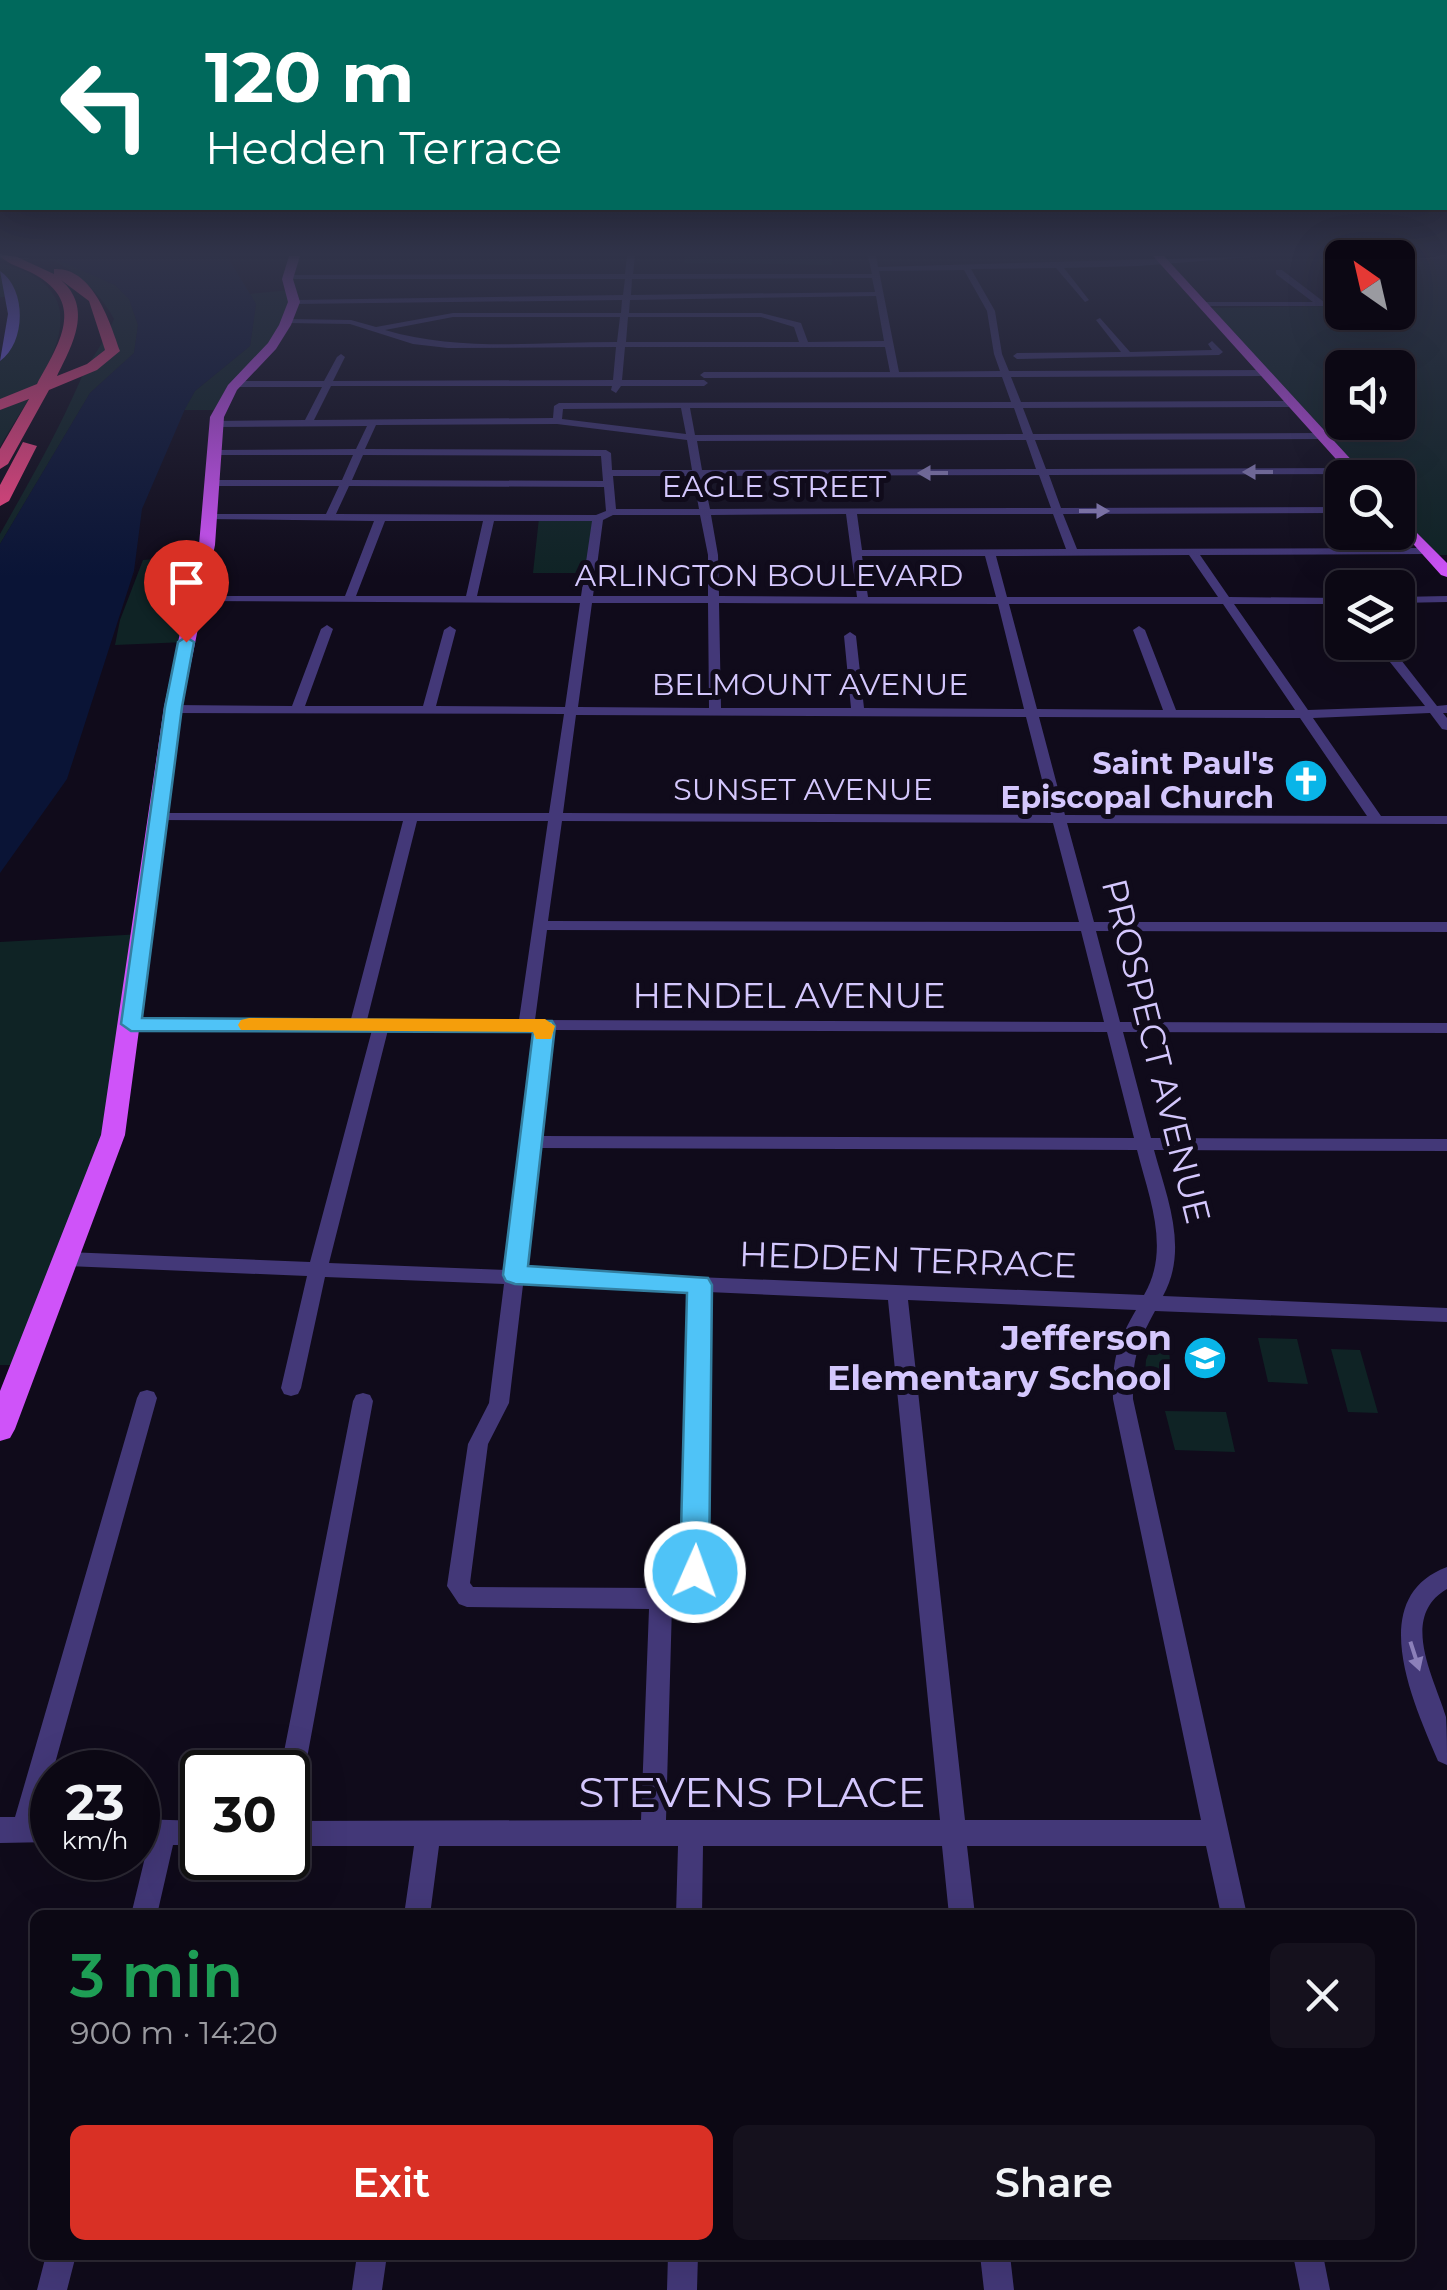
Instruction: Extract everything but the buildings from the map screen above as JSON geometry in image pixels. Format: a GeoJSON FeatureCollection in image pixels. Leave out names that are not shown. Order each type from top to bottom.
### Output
{"type":"FeatureCollection","features":[{"type":"Feature","properties":{"kind":"highway"},"geometry":{"type":"LineString","coordinates":[[0,464],[57,363]]}},
{"type":"Feature","properties":{"kind":"highway"},"geometry":{"type":"LineString","coordinates":[[0,501],[74,363]]}},
{"type":"Feature","properties":{"kind":"highway"},"geometry":{"type":"LineString","coordinates":[[0,404],[98,363]]}},
{"type":"Feature","properties":{"kind":"main road"},"geometry":{"type":"LineString","coordinates":[[0,1429],[113,1135],[173,709],[209,517],[216,424],[222,400],[257,363]]}},
{"type":"Feature","properties":{"kind":"main road"},"geometry":{"type":"LineString","coordinates":[[1255,363],[1345,460]]}},
{"type":"Feature","properties":{"kind":"main road"},"geometry":{"type":"LineString","coordinates":[[1415,537],[1447,572]]}},
{"type":"Feature","properties":{"kind":"street"},"geometry":{"type":"LineString","coordinates":[[308,423],[339,363]]}},
{"type":"Feature","properties":{"kind":"street"},"geometry":{"type":"LineString","coordinates":[[613,405],[620,363]]}},
{"type":"Feature","properties":{"kind":"street"},"geometry":{"type":"LineString","coordinates":[[702,363],[705,405]]}},
{"type":"Feature","properties":{"kind":"street"},"geometry":{"type":"LineString","coordinates":[[893,363],[896,375]]}},
{"type":"Feature","properties":{"kind":"street"},"geometry":{"type":"LineString","coordinates":[[1002,363],[1073,553]]}},
{"type":"Feature","properties":{"kind":"street"},"geometry":{"type":"LineString","coordinates":[[238,384],[1265,374]]}},
{"type":"Feature","properties":{"kind":"street"},"geometry":{"type":"LineString","coordinates":[[557,421],[559,406],[1293,404]]}},
{"type":"Feature","properties":{"kind":"street"},"geometry":{"type":"LineString","coordinates":[[684,406],[713,556],[715,709]]}},
{"type":"Feature","properties":{"kind":"street"},"geometry":{"type":"LineString","coordinates":[[216,424],[557,421],[691,438],[1323,436]]}},
{"type":"Feature","properties":{"kind":"street"},"geometry":{"type":"LineString","coordinates":[[330,516],[372,424]]}},
{"type":"Feature","properties":{"kind":"street"},"geometry":{"type":"LineString","coordinates":[[213,452],[606,453],[605,515],[588,600],[541,924],[532,1142],[499,1402],[478,1444],[458,1586],[467,1596],[661,1599],[678,1592],[695,1572],[700,1285]]}},
{"type":"Feature","properties":{"kind":"street"},"geometry":{"type":"LineString","coordinates":[[212,483],[608,479],[698,473],[1325,474]]}},
{"type":"Feature","properties":{"kind":"street","name":"EAGLE STREET"},"geometry":{"type":"LineString","coordinates":[[209,517],[1325,510]]}},
{"type":"Feature","properties":{"kind":"street"},"geometry":{"type":"LineString","coordinates":[[852,512],[863,601]]}},
{"type":"Feature","properties":{"kind":"street"},"geometry":{"type":"LineString","coordinates":[[349,598],[381,517]]}},
{"type":"Feature","properties":{"kind":"street"},"geometry":{"type":"LineString","coordinates":[[471,599],[489,518]]}},
{"type":"Feature","properties":{"kind":"street"},"geometry":{"type":"LineString","coordinates":[[858,553],[1428,551]]}},
{"type":"Feature","properties":{"kind":"street","name":"PROSPECT AVENUE"},"geometry":{"type":"LineString","coordinates":[[990,553],[1166,1228],[1167,1257],[1162,1281],[1127,1344],[1122,1371],[1123,1399],[1233,1910]]}},
{"type":"Feature","properties":{"kind":"street"},"geometry":{"type":"LineString","coordinates":[[1194,554],[1376,819]]}},
{"type":"Feature","properties":{"kind":"street","name":"ARLINGTON BOULEVARD"},"geometry":{"type":"LineString","coordinates":[[195,599],[1325,601]]}},
{"type":"Feature","properties":{"kind":"street"},"geometry":{"type":"LineString","coordinates":[[1415,600],[1447,599]]}},
{"type":"Feature","properties":{"kind":"street"},"geometry":{"type":"LineString","coordinates":[[297,709],[327,629]]}},
{"type":"Feature","properties":{"kind":"street"},"geometry":{"type":"LineString","coordinates":[[429,709],[450,630]]}},
{"type":"Feature","properties":{"kind":"street"},"geometry":{"type":"LineString","coordinates":[[1138,630],[1170,711]]}},
{"type":"Feature","properties":{"kind":"street"},"geometry":{"type":"LineString","coordinates":[[850,636],[858,710]]}},
{"type":"Feature","properties":{"kind":"street"},"geometry":{"type":"LineString","coordinates":[[1396,660],[1440,709],[1447,726]]}},
{"type":"Feature","properties":{"kind":"street","name":"BELMOUNT AVENUE"},"geometry":{"type":"LineString","coordinates":[[173,709],[1321,714],[1440,709]]}},
{"type":"Feature","properties":{"kind":"street","name":"SUNSET AVENUE"},"geometry":{"type":"LineString","coordinates":[[159,816],[1447,820]]}},
{"type":"Feature","properties":{"kind":"street"},"geometry":{"type":"LineString","coordinates":[[358,1025],[411,817]]}},
{"type":"Feature","properties":{"kind":"street"},"geometry":{"type":"LineString","coordinates":[[541,924],[1447,927]]}},
{"type":"Feature","properties":{"kind":"street","name":"HENDEL AVENUE"},"geometry":{"type":"LineString","coordinates":[[131,1024],[1447,1028]]}},
{"type":"Feature","properties":{"kind":"street"},"geometry":{"type":"LineString","coordinates":[[292,1388],[318,1267],[381,1025]]}},
{"type":"Feature","properties":{"kind":"street"},"geometry":{"type":"LineString","coordinates":[[532,1142],[1447,1145]]}},
{"type":"Feature","properties":{"kind":"street","name":"HEDDEN TERRACE"},"geometry":{"type":"LineString","coordinates":[[67,1259],[1447,1315]]}},
{"type":"Feature","properties":{"kind":"street"},"geometry":{"type":"LineString","coordinates":[[898,1292],[962,1910]]}},
{"type":"Feature","properties":{"kind":"street"},"geometry":{"type":"LineString","coordinates":[[12,1830],[147,1398]]}},
{"type":"Feature","properties":{"kind":"street"},"geometry":{"type":"LineString","coordinates":[[297,1750],[363,1401]]}},
{"type":"Feature","properties":{"kind":"street"},"geometry":{"type":"LineString","coordinates":[[1447,1577],[1425,1589],[1409,1620],[1410,1640],[1447,1753]]}},
{"type":"Feature","properties":{"kind":"street"},"geometry":{"type":"LineString","coordinates":[[653,1833],[661,1599]]}},
{"type":"Feature","properties":{"kind":"street"},"geometry":{"type":"LineString","coordinates":[[689,1910],[691,1833]]}},
{"type":"Feature","properties":{"kind":"street","name":"STEVENS PLACE"},"geometry":{"type":"LineString","coordinates":[[310,1834],[1217,1833]]}},
{"type":"Feature","properties":{"kind":"street"},"geometry":{"type":"LineString","coordinates":[[418,1910],[428,1834]]}},
{"type":"Feature","properties":{"kind":"street"},"geometry":{"type":"LineString","coordinates":[[144,1910],[147,1880]]}},
{"type":"Feature","properties":{"kind":"street"},"geometry":{"type":"LineString","coordinates":[[52,2290],[60,2260]]}},
{"type":"Feature","properties":{"kind":"street"},"geometry":{"type":"LineString","coordinates":[[367,2290],[371,2260]]}},
{"type":"Feature","properties":{"kind":"street"},"geometry":{"type":"LineString","coordinates":[[682,2290],[683,2260]]}},
{"type":"Feature","properties":{"kind":"street"},"geometry":{"type":"LineString","coordinates":[[996,2260],[999,2290]]}},
{"type":"Feature","properties":{"kind":"street"},"geometry":{"type":"LineString","coordinates":[[1309,2260],[1315,2290]]}},
{"type":"Feature","properties":{"kind":"green space"},"geometry":{"type":"Polygon","coordinates":[[[0,363],[48,363],[46,368],[0,447],[0,363]]]}},
{"type":"Feature","properties":{"kind":"green space"},"geometry":{"type":"Polygon","coordinates":[[[90,363],[123,363],[90,393],[0,544],[0,534],[90,363]]]}},
{"type":"Feature","properties":{"kind":"green space"},"geometry":{"type":"Polygon","coordinates":[[[229,363],[255,363],[218,410],[184,410],[195,391],[229,363]]]}},
{"type":"Feature","properties":{"kind":"green space"},"geometry":{"type":"Polygon","coordinates":[[[1256,363],[1325,363],[1325,438],[1256,363]]]}},
{"type":"Feature","properties":{"kind":"green space"},"geometry":{"type":"Polygon","coordinates":[[[1415,363],[1447,363],[1447,555],[1432,555],[1415,536],[1415,460],[1345,460],[1327,440],[1415,440],[1415,363]]]}},
{"type":"Feature","properties":{"kind":"green space"},"geometry":{"type":"Polygon","coordinates":[[[539,518],[598,518],[592,573],[533,573],[539,518]]]}},
{"type":"Feature","properties":{"kind":"green space"},"geometry":{"type":"Polygon","coordinates":[[[205,555],[186,642],[115,645],[120,620],[143,560],[205,555]]]}},
{"type":"Feature","properties":{"kind":"green space"},"geometry":{"type":"Polygon","coordinates":[[[142,934],[121,1096],[25,1365],[0,1365],[0,942],[142,934]]]}},
{"type":"Feature","properties":{"kind":"green space"},"geometry":{"type":"Polygon","coordinates":[[[1156,1335],[1168,1342],[1173,1389],[1144,1388],[1146,1360],[1156,1335]]]}},
{"type":"Feature","properties":{"kind":"green space"},"geometry":{"type":"Polygon","coordinates":[[[1258,1338],[1297,1339],[1308,1384],[1268,1382],[1258,1338]]]}},
{"type":"Feature","properties":{"kind":"green space"},"geometry":{"type":"Polygon","coordinates":[[[1331,1349],[1360,1350],[1378,1413],[1348,1412],[1331,1349]]]}},
{"type":"Feature","properties":{"kind":"green space"},"geometry":{"type":"Polygon","coordinates":[[[1165,1411],[1226,1412],[1235,1452],[1175,1450],[1165,1411]]]}},
{"type":"Feature","properties":{"kind":"water"},"geometry":{"type":"Polygon","coordinates":[[[123,363],[229,363],[195,391],[142,509],[134,571],[67,779],[0,873],[0,544],[90,393],[123,363]]]}},
{"type":"Feature","properties":{"kind":"slow traffic"},"geometry":{"type":"LineString","coordinates":[[249,1025],[545,1026],[544,1034]]}},
{"type":"Feature","properties":{"kind":"place","name":"Saint Paul's Episcopal Church"},"geometry":{"type":"Point","coordinates":[1306,781]}},
{"type":"Feature","properties":{"kind":"place","name":"Jefferson Elementary School"},"geometry":{"type":"Point","coordinates":[1205,1358]}},
{"type":"Feature","properties":{"kind":"route"},"geometry":{"type":"LineString","coordinates":[[186,642],[131,1024],[545,1026],[515,1275],[700,1285],[695,1572]]}}]}
